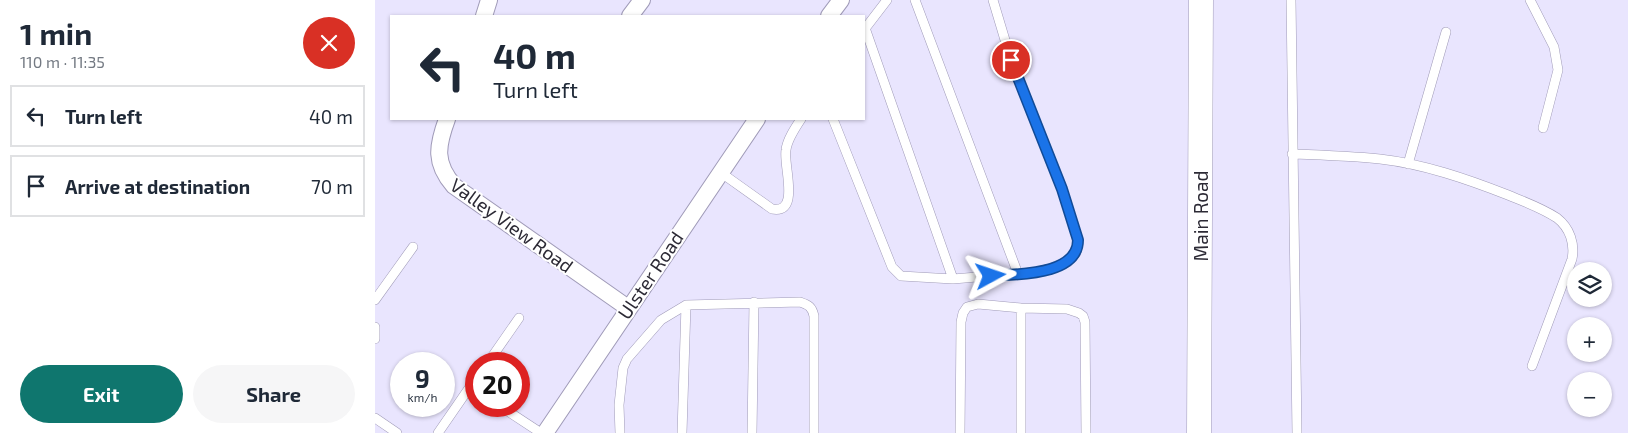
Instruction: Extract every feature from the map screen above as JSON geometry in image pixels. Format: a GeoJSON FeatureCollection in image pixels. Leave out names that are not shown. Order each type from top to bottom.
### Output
{"type":"FeatureCollection","features":[{"type":"Feature","properties":{"kind":"main road","name":"Main Road"},"geometry":{"type":"LineString","coordinates":[[1199,433],[1201,0]]}},
{"type":"Feature","properties":{"kind":"street"},"geometry":{"type":"LineString","coordinates":[[484,15],[489,0]]}},
{"type":"Feature","properties":{"kind":"street"},"geometry":{"type":"LineString","coordinates":[[632,15],[642,0]]}},
{"type":"Feature","properties":{"kind":"street"},"geometry":{"type":"LineString","coordinates":[[830,15],[841,0]]}},
{"type":"Feature","properties":{"kind":"street","name":"Valley View Road"},"geometry":{"type":"LineString","coordinates":[[447,120],[439,147],[439,162],[444,175],[454,186],[628,308]]}},
{"type":"Feature","properties":{"kind":"street","name":"Ulster Road"},"geometry":{"type":"LineString","coordinates":[[543,433],[756,120]]}},
{"type":"Feature","properties":{"kind":"lane"},"geometry":{"type":"LineString","coordinates":[[865,28],[887,0]]}},
{"type":"Feature","properties":{"kind":"lane"},"geometry":{"type":"LineString","coordinates":[[915,0],[1018,274]]}},
{"type":"Feature","properties":{"kind":"lane"},"geometry":{"type":"LineString","coordinates":[[833,120],[894,270],[901,276],[953,279],[1018,274],[1036,272],[1068,262],[1076,253],[1078,240],[1062,189],[1011,60],[993,0]]}},
{"type":"Feature","properties":{"kind":"lane"},"geometry":{"type":"LineString","coordinates":[[1291,0],[1297,433]]}},
{"type":"Feature","properties":{"kind":"lane"},"geometry":{"type":"LineString","coordinates":[[1530,0],[1554,47],[1558,70],[1543,128]]}},
{"type":"Feature","properties":{"kind":"lane"},"geometry":{"type":"LineString","coordinates":[[865,32],[953,279]]}},
{"type":"Feature","properties":{"kind":"lane"},"geometry":{"type":"LineString","coordinates":[[1408,164],[1446,32]]}},
{"type":"Feature","properties":{"kind":"lane"},"geometry":{"type":"LineString","coordinates":[[720,172],[772,209],[778,210],[782,208],[789,197],[790,189],[785,161],[786,148],[800,120]]}},
{"type":"Feature","properties":{"kind":"lane"},"geometry":{"type":"LineString","coordinates":[[1292,154],[1380,159],[1408,164],[1481,184],[1534,206],[1558,219],[1572,240],[1574,250],[1532,366]]}},
{"type":"Feature","properties":{"kind":"lane"},"geometry":{"type":"LineString","coordinates":[[375,300],[413,247]]}},
{"type":"Feature","properties":{"kind":"lane"},"geometry":{"type":"LineString","coordinates":[[752,433],[754,302]]}},
{"type":"Feature","properties":{"kind":"lane"},"geometry":{"type":"LineString","coordinates":[[620,433],[623,368],[627,359],[661,320],[686,305],[800,302],[809,305],[813,309],[815,333],[814,433]]}},
{"type":"Feature","properties":{"kind":"lane"},"geometry":{"type":"LineString","coordinates":[[960,433],[960,330],[963,313],[967,307],[978,304],[1021,308],[1067,309],[1079,312],[1084,318],[1085,433]]}},
{"type":"Feature","properties":{"kind":"lane"},"geometry":{"type":"LineString","coordinates":[[683,433],[686,305]]}},
{"type":"Feature","properties":{"kind":"lane"},"geometry":{"type":"LineString","coordinates":[[1021,308],[1021,433]]}},
{"type":"Feature","properties":{"kind":"lane"},"geometry":{"type":"LineString","coordinates":[[495,352],[519,318]]}},
{"type":"Feature","properties":{"kind":"lane"},"geometry":{"type":"LineString","coordinates":[[375,326],[375,340]]}},
{"type":"Feature","properties":{"kind":"lane"},"geometry":{"type":"LineString","coordinates":[[438,433],[465,397]]}},
{"type":"Feature","properties":{"kind":"lane"},"geometry":{"type":"LineString","coordinates":[[518,417],[543,433]]}},
{"type":"Feature","properties":{"kind":"lane"},"geometry":{"type":"LineString","coordinates":[[375,418],[397,433]]}},
{"type":"Feature","properties":{"kind":"route"},"geometry":{"type":"LineString","coordinates":[[991,276],[1036,272],[1059,266],[1072,258],[1078,246],[1078,240],[1062,189],[1011,60]]}}]}
